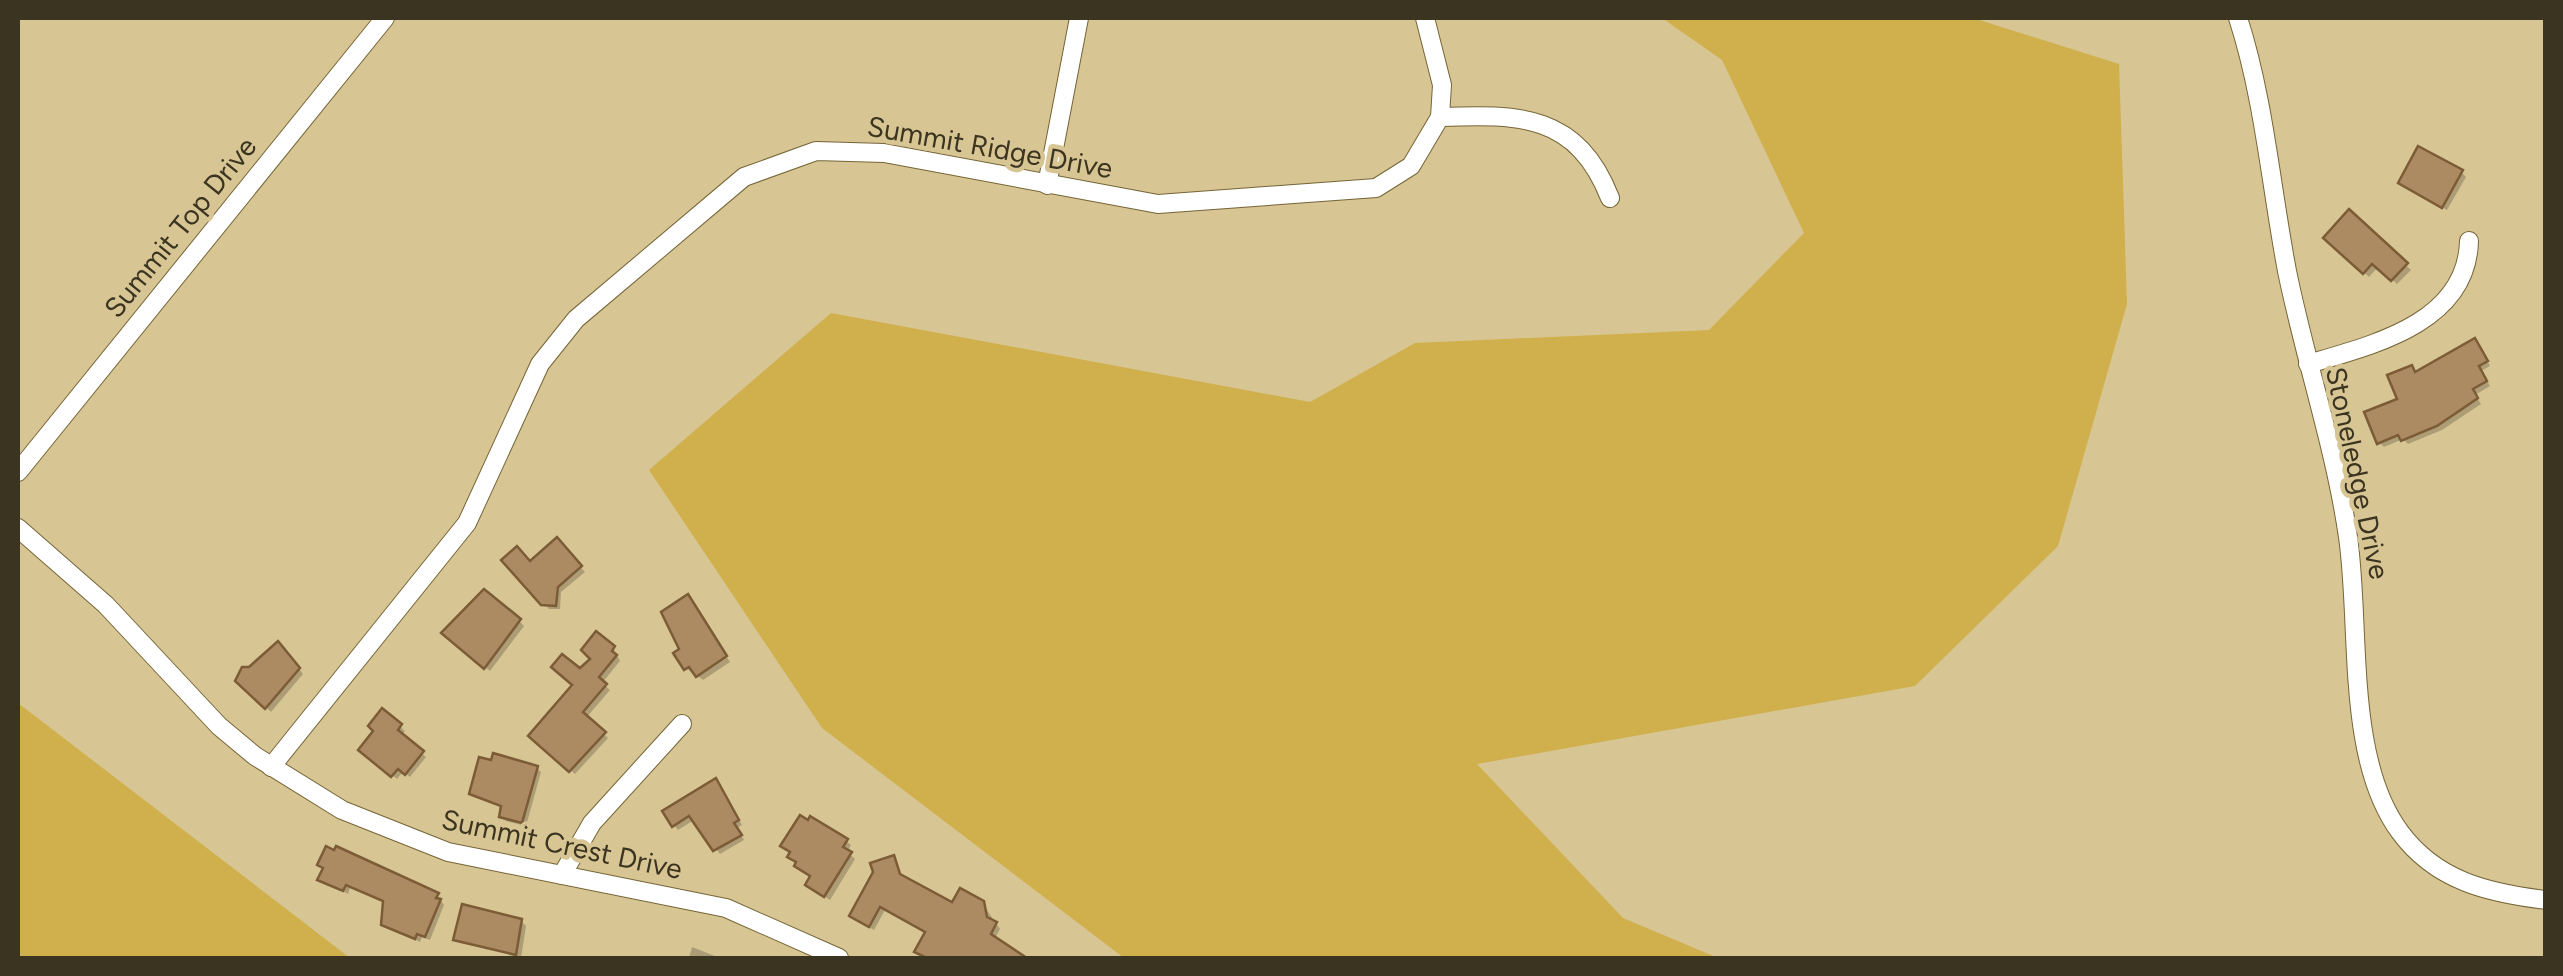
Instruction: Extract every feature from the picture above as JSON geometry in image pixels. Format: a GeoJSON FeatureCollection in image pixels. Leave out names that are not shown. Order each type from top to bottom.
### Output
{"type":"FeatureCollection","features":[{"type":"Feature","properties":{"kind":"street","name":"Summit Top Drive"},"geometry":{"type":"LineString","coordinates":[[18,472],[385,18]]}},
{"type":"Feature","properties":{"kind":"street"},"geometry":{"type":"LineString","coordinates":[[1047,185],[1079,18]]}},
{"type":"Feature","properties":{"kind":"street"},"geometry":{"type":"LineString","coordinates":[[1425,18],[1442,85],[1440,117],[1524,118],[1552,126],[1586,152],[1610,198]]}},
{"type":"Feature","properties":{"kind":"street","name":"Stoneledge Drive"},"geometry":{"type":"LineString","coordinates":[[2238,18],[2308,364],[2347,532],[2357,606],[2362,737],[2375,787],[2400,832],[2428,861],[2456,880],[2490,893],[2546,900]]}},
{"type":"Feature","properties":{"kind":"street","name":"Summit Ridge Drive"},"geometry":{"type":"LineString","coordinates":[[272,767],[466,523],[540,364],[576,319],[729,188],[792,156],[839,149],[884,153],[1158,204],[1376,188],[1411,166],[1440,117]]}},
{"type":"Feature","properties":{"kind":"street"},"geometry":{"type":"LineString","coordinates":[[2308,364],[2382,339],[2434,312],[2464,279],[2469,241]]}},
{"type":"Feature","properties":{"kind":"street","name":"Summit Crest Drive"},"geometry":{"type":"LineString","coordinates":[[18,528],[106,605],[219,726],[272,767],[393,833],[448,852],[726,908],[838,958]]}},
{"type":"Feature","properties":{"kind":"street"},"geometry":{"type":"LineString","coordinates":[[562,875],[592,823],[682,724]]}},
{"type":"Feature","properties":{"kind":"shaded area"},"geometry":{"type":"Polygon","coordinates":[[[1662,18],[1973,18],[2119,64],[2127,304],[2058,546],[1915,686],[1477,764],[1623,918],[1718,958],[1124,958],[822,728],[649,470],[831,313],[1310,402],[1415,343],[1709,330],[1804,233],[1722,60],[1662,18]]]}},
{"type":"Feature","properties":{"kind":"shaded area"},"geometry":{"type":"Polygon","coordinates":[[[18,703],[350,958],[18,958],[18,703]]]}},
{"type":"Feature","properties":{"kind":"building"},"geometry":{"type":"Polygon","coordinates":[[[2418,146],[2463,170],[2442,208],[2398,183],[2418,146]]]}},
{"type":"Feature","properties":{"kind":"building"},"geometry":{"type":"Polygon","coordinates":[[[2349,209],[2408,263],[2391,281],[2372,264],[2363,274],[2323,238],[2349,209]]]}},
{"type":"Feature","properties":{"kind":"building"},"geometry":{"type":"Polygon","coordinates":[[[2475,338],[2488,361],[2479,366],[2487,381],[2473,389],[2478,398],[2437,426],[2401,441],[2398,435],[2377,444],[2364,412],[2397,399],[2387,375],[2412,365],[2415,372],[2475,338]]]}},
{"type":"Feature","properties":{"kind":"building"},"geometry":{"type":"Polygon","coordinates":[[[557,537],[582,566],[558,587],[556,606],[541,605],[501,560],[517,546],[530,561],[557,537]]]}},
{"type":"Feature","properties":{"kind":"building"},"geometry":{"type":"Polygon","coordinates":[[[484,589],[521,619],[484,669],[441,633],[484,589]]]}},
{"type":"Feature","properties":{"kind":"building"},"geometry":{"type":"Polygon","coordinates":[[[688,594],[727,656],[696,677],[689,667],[684,670],[673,653],[679,649],[661,612],[688,594]]]}},
{"type":"Feature","properties":{"kind":"building"},"geometry":{"type":"Polygon","coordinates":[[[596,631],[615,646],[612,651],[617,655],[599,677],[607,684],[583,712],[606,732],[569,772],[528,736],[572,685],[551,667],[562,654],[580,668],[590,659],[581,650],[596,631]]]}},
{"type":"Feature","properties":{"kind":"building"},"geometry":{"type":"Polygon","coordinates":[[[278,641],[300,668],[265,709],[235,681],[242,667],[249,667],[278,641]]]}},
{"type":"Feature","properties":{"kind":"building"},"geometry":{"type":"Polygon","coordinates":[[[382,708],[402,724],[398,730],[424,751],[405,775],[398,769],[391,777],[358,750],[373,731],[368,726],[382,708]]]}},
{"type":"Feature","properties":{"kind":"building"},"geometry":{"type":"Polygon","coordinates":[[[493,753],[538,766],[522,823],[499,817],[501,806],[469,794],[479,757],[491,760],[493,753]]]}},
{"type":"Feature","properties":{"kind":"building"},"geometry":{"type":"Polygon","coordinates":[[[716,778],[739,820],[734,823],[742,835],[713,851],[689,816],[672,827],[662,811],[716,778]]]}},
{"type":"Feature","properties":{"kind":"building"},"geometry":{"type":"Polygon","coordinates":[[[800,815],[808,820],[810,816],[848,839],[843,847],[852,852],[824,897],[805,885],[810,876],[794,866],[796,862],[787,857],[790,852],[780,846],[800,815]]]}},
{"type":"Feature","properties":{"kind":"building"},"geometry":{"type":"Polygon","coordinates":[[[326,846],[334,850],[336,846],[439,893],[436,898],[441,899],[425,937],[417,934],[415,939],[381,925],[383,901],[346,885],[343,891],[317,880],[323,868],[317,865],[326,846]]]}},
{"type":"Feature","properties":{"kind":"building"},"geometry":{"type":"Polygon","coordinates":[[[894,855],[900,874],[952,902],[960,888],[984,901],[987,917],[997,922],[991,934],[1027,958],[927,958],[914,952],[925,932],[880,907],[869,927],[849,916],[873,872],[870,863],[894,855]]]}},
{"type":"Feature","properties":{"kind":"building"},"geometry":{"type":"Polygon","coordinates":[[[462,904],[522,919],[516,955],[453,940],[462,904]]]}}]}
